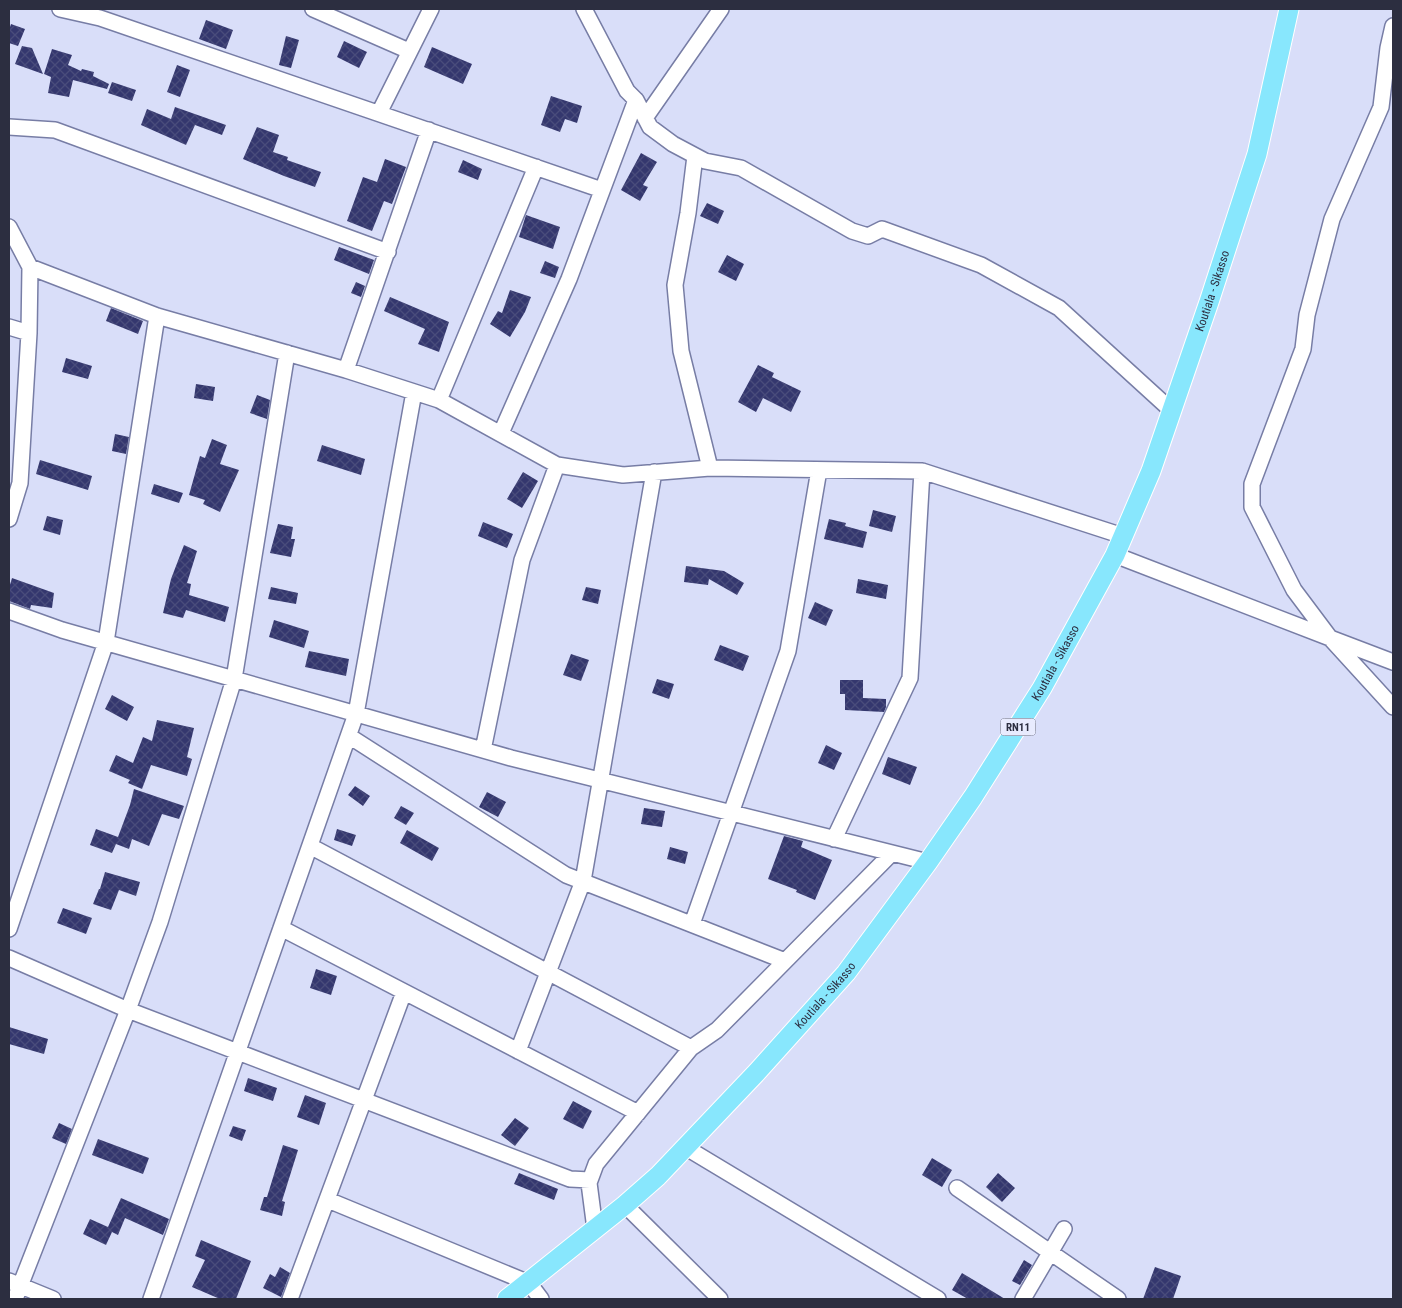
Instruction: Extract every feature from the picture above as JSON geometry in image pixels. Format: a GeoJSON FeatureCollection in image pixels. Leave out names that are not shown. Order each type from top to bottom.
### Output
{"type":"FeatureCollection","features":[{"type":"Feature","properties":{"kind":"main road","name":"Koutiala - Sikasso"},"geometry":{"type":"LineString","coordinates":[[506,1299],[529,1283],[658,1176],[757,1072],[846,973],[928,862],[973,797],[1042,688],[1115,555],[1151,471],[1257,154],[1289,9]]}},
{"type":"Feature","properties":{"kind":"street"},"geometry":{"type":"LineString","coordinates":[[60,9],[100,18],[602,190]]}},
{"type":"Feature","properties":{"kind":"street"},"geometry":{"type":"LineString","coordinates":[[313,9],[409,52]]}},
{"type":"Feature","properties":{"kind":"street"},"geometry":{"type":"LineString","coordinates":[[378,113],[431,9]]}},
{"type":"Feature","properties":{"kind":"street"},"geometry":{"type":"LineString","coordinates":[[584,9],[627,91],[636,100],[650,127],[673,144],[705,161],[741,168],[852,231],[868,236],[882,229],[981,265],[1059,308],[1172,411]]}},
{"type":"Feature","properties":{"kind":"street"},"geometry":{"type":"LineString","coordinates":[[646,118],[721,9]]}},
{"type":"Feature","properties":{"kind":"street"},"geometry":{"type":"LineString","coordinates":[[1393,26],[1388,48],[1381,107],[1332,219],[1307,316],[1303,349],[1252,484],[1252,507],[1294,590],[1330,638],[1393,707]]}},
{"type":"Feature","properties":{"kind":"street"},"geometry":{"type":"LineString","coordinates":[[501,433],[569,280],[636,100]]}},
{"type":"Feature","properties":{"kind":"street"},"geometry":{"type":"LineString","coordinates":[[9,127],[54,130],[388,252]]}},
{"type":"Feature","properties":{"kind":"street"},"geometry":{"type":"LineString","coordinates":[[346,370],[429,130]]}},
{"type":"Feature","properties":{"kind":"street"},"geometry":{"type":"LineString","coordinates":[[695,156],[688,213],[675,285],[681,351],[710,468]]}},
{"type":"Feature","properties":{"kind":"street"},"geometry":{"type":"LineString","coordinates":[[440,400],[536,167]]}},
{"type":"Feature","properties":{"kind":"street"},"geometry":{"type":"LineString","coordinates":[[9,227],[30,267],[29,333],[20,483],[9,519]]}},
{"type":"Feature","properties":{"kind":"street"},"geometry":{"type":"LineString","coordinates":[[30,267],[157,316],[346,370],[440,400],[557,465],[623,475],[710,468],[922,472],[1123,536]]}},
{"type":"Feature","properties":{"kind":"street"},"geometry":{"type":"LineString","coordinates":[[9,929],[106,642],[157,316]]}},
{"type":"Feature","properties":{"kind":"street"},"geometry":{"type":"LineString","coordinates":[[9,327],[29,333]]}},
{"type":"Feature","properties":{"kind":"street"},"geometry":{"type":"LineString","coordinates":[[53,1299],[15,1289],[128,1010],[160,922],[234,679],[287,353]]}},
{"type":"Feature","properties":{"kind":"street"},"geometry":{"type":"LineString","coordinates":[[151,1299],[356,714],[414,392]]}},
{"type":"Feature","properties":{"kind":"street"},"geometry":{"type":"LineString","coordinates":[[483,750],[522,560],[557,465]]}},
{"type":"Feature","properties":{"kind":"street"},"geometry":{"type":"LineString","coordinates":[[692,924],[788,651],[818,470]]}},
{"type":"Feature","properties":{"kind":"street"},"geometry":{"type":"LineString","coordinates":[[518,1051],[583,881],[654,472]]}},
{"type":"Feature","properties":{"kind":"street"},"geometry":{"type":"LineString","coordinates":[[834,839],[910,678],[922,472]]}},
{"type":"Feature","properties":{"kind":"street"},"geometry":{"type":"LineString","coordinates":[[1115,555],[1393,662]]}},
{"type":"Feature","properties":{"kind":"street"},"geometry":{"type":"LineString","coordinates":[[9,611],[62,630],[483,750],[928,862]]}},
{"type":"Feature","properties":{"kind":"street"},"geometry":{"type":"LineString","coordinates":[[349,736],[566,875],[786,961]]}},
{"type":"Feature","properties":{"kind":"street"},"geometry":{"type":"LineString","coordinates":[[310,846],[691,1048]]}},
{"type":"Feature","properties":{"kind":"street"},"geometry":{"type":"LineString","coordinates":[[595,1229],[589,1183],[596,1164],[691,1048],[717,1030],[892,853]]}},
{"type":"Feature","properties":{"kind":"street"},"geometry":{"type":"LineString","coordinates":[[282,928],[638,1113]]}},
{"type":"Feature","properties":{"kind":"street"},"geometry":{"type":"LineString","coordinates":[[9,958],[128,1010],[570,1179],[590,1180]]}},
{"type":"Feature","properties":{"kind":"street"},"geometry":{"type":"LineString","coordinates":[[290,1299],[404,992]]}},
{"type":"Feature","properties":{"kind":"street"},"geometry":{"type":"LineString","coordinates":[[685,1147],[938,1299]]}},
{"type":"Feature","properties":{"kind":"street"},"geometry":{"type":"LineString","coordinates":[[957,1188],[1118,1299]]}},
{"type":"Feature","properties":{"kind":"street"},"geometry":{"type":"LineString","coordinates":[[328,1200],[529,1283],[541,1299]]}},
{"type":"Feature","properties":{"kind":"street"},"geometry":{"type":"LineString","coordinates":[[625,1205],[720,1299]]}},
{"type":"Feature","properties":{"kind":"street"},"geometry":{"type":"LineString","coordinates":[[1023,1299],[1064,1229]]}},
{"type":"Feature","properties":{"kind":"building"},"geometry":{"type":"Polygon","coordinates":[[[206,20],[233,30],[226,49],[199,39],[206,20]]]}},
{"type":"Feature","properties":{"kind":"building"},"geometry":{"type":"Polygon","coordinates":[[[11,24],[25,29],[18,46],[9,43],[11,24]]]}},
{"type":"Feature","properties":{"kind":"building"},"geometry":{"type":"Polygon","coordinates":[[[286,36],[299,40],[291,68],[279,65],[286,36]]]}},
{"type":"Feature","properties":{"kind":"building"},"geometry":{"type":"Polygon","coordinates":[[[344,41],[367,52],[359,68],[337,57],[344,41]]]}},
{"type":"Feature","properties":{"kind":"building"},"geometry":{"type":"Polygon","coordinates":[[[22,46],[32,48],[43,74],[15,64],[22,46]]]}},
{"type":"Feature","properties":{"kind":"building"},"geometry":{"type":"Polygon","coordinates":[[[432,47],[472,64],[463,84],[424,67],[432,47]]]}},
{"type":"Feature","properties":{"kind":"building"},"geometry":{"type":"Polygon","coordinates":[[[52,49],[72,55],[68,65],[81,71],[82,69],[94,72],[93,76],[109,84],[107,89],[73,80],[69,97],[48,93],[51,77],[44,74],[52,49]]]}},
{"type":"Feature","properties":{"kind":"building"},"geometry":{"type":"Polygon","coordinates":[[[177,65],[190,70],[180,97],[167,92],[177,65]]]}},
{"type":"Feature","properties":{"kind":"building"},"geometry":{"type":"Polygon","coordinates":[[[112,82],[136,90],[132,101],[108,93],[112,82]]]}},
{"type":"Feature","properties":{"kind":"building"},"geometry":{"type":"Polygon","coordinates":[[[551,96],[582,106],[577,123],[565,119],[560,132],[541,125],[551,96]]]}},
{"type":"Feature","properties":{"kind":"building"},"geometry":{"type":"Polygon","coordinates":[[[175,107],[226,125],[222,135],[195,125],[186,145],[141,125],[147,109],[171,119],[175,107]]]}},
{"type":"Feature","properties":{"kind":"building"},"geometry":{"type":"Polygon","coordinates":[[[257,127],[279,135],[273,152],[288,157],[287,160],[321,172],[315,187],[243,159],[257,127]]]}},
{"type":"Feature","properties":{"kind":"building"},"geometry":{"type":"Polygon","coordinates":[[[641,153],[657,162],[643,185],[648,187],[640,201],[621,190],[641,153]]]}},
{"type":"Feature","properties":{"kind":"building"},"geometry":{"type":"Polygon","coordinates":[[[385,159],[406,167],[392,204],[384,201],[372,231],[347,221],[363,177],[377,182],[385,159]]]}},
{"type":"Feature","properties":{"kind":"building"},"geometry":{"type":"Polygon","coordinates":[[[463,160],[482,169],[478,180],[458,172],[463,160]]]}},
{"type":"Feature","properties":{"kind":"building"},"geometry":{"type":"Polygon","coordinates":[[[707,203],[724,211],[718,224],[700,216],[707,203]]]}},
{"type":"Feature","properties":{"kind":"building"},"geometry":{"type":"Polygon","coordinates":[[[526,215],[560,227],[553,249],[519,237],[526,215]]]}},
{"type":"Feature","properties":{"kind":"building"},"geometry":{"type":"Polygon","coordinates":[[[339,247],[374,260],[369,274],[334,260],[339,247]]]}},
{"type":"Feature","properties":{"kind":"building"},"geometry":{"type":"Polygon","coordinates":[[[727,255],[744,264],[736,281],[718,272],[727,255]]]}},
{"type":"Feature","properties":{"kind":"building"},"geometry":{"type":"Polygon","coordinates":[[[545,261],[559,267],[555,278],[540,273],[545,261]]]}},
{"type":"Feature","properties":{"kind":"building"},"geometry":{"type":"Polygon","coordinates":[[[356,282],[365,286],[361,297],[351,293],[356,282]]]}},
{"type":"Feature","properties":{"kind":"building"},"geometry":{"type":"Polygon","coordinates":[[[510,290],[531,297],[525,312],[510,337],[490,324],[498,311],[502,313],[510,290]]]}},
{"type":"Feature","properties":{"kind":"building"},"geometry":{"type":"Polygon","coordinates":[[[390,297],[449,322],[439,352],[418,344],[425,329],[384,311],[390,297]]]}},
{"type":"Feature","properties":{"kind":"building"},"geometry":{"type":"Polygon","coordinates":[[[111,308],[143,321],[138,334],[106,321],[111,308]]]}},
{"type":"Feature","properties":{"kind":"building"},"geometry":{"type":"Polygon","coordinates":[[[66,358],[92,366],[88,379],[62,372],[66,358]]]}},
{"type":"Feature","properties":{"kind":"building"},"geometry":{"type":"Polygon","coordinates":[[[758,365],[774,373],[772,377],[801,391],[791,412],[763,398],[756,412],[738,402],[758,365]]]}},
{"type":"Feature","properties":{"kind":"building"},"geometry":{"type":"Polygon","coordinates":[[[196,384],[215,387],[213,401],[194,398],[196,384]]]}},
{"type":"Feature","properties":{"kind":"building"},"geometry":{"type":"Polygon","coordinates":[[[257,395],[270,400],[267,419],[250,413],[257,395]]]}},
{"type":"Feature","properties":{"kind":"building"},"geometry":{"type":"Polygon","coordinates":[[[115,434],[129,437],[126,454],[112,451],[115,434]]]}},
{"type":"Feature","properties":{"kind":"building"},"geometry":{"type":"Polygon","coordinates":[[[212,439],[227,445],[220,464],[239,470],[220,512],[203,504],[205,500],[189,495],[200,456],[205,458],[212,439]]]}},
{"type":"Feature","properties":{"kind":"building"},"geometry":{"type":"Polygon","coordinates":[[[322,445],[365,459],[361,475],[317,461],[322,445]]]}},
{"type":"Feature","properties":{"kind":"building"},"geometry":{"type":"Polygon","coordinates":[[[40,460],[92,476],[88,490],[36,474],[40,460]]]}},
{"type":"Feature","properties":{"kind":"building"},"geometry":{"type":"Polygon","coordinates":[[[523,472],[538,481],[522,508],[507,499],[523,472]]]}},
{"type":"Feature","properties":{"kind":"building"},"geometry":{"type":"Polygon","coordinates":[[[154,484],[183,493],[179,503],[151,494],[154,484]]]}},
{"type":"Feature","properties":{"kind":"building"},"geometry":{"type":"Polygon","coordinates":[[[873,510],[896,516],[892,532],[869,526],[873,510]]]}},
{"type":"Feature","properties":{"kind":"building"},"geometry":{"type":"Polygon","coordinates":[[[47,516],[63,520],[60,535],[43,530],[47,516]]]}},
{"type":"Feature","properties":{"kind":"building"},"geometry":{"type":"Polygon","coordinates":[[[829,519],[846,523],[845,526],[867,532],[863,548],[824,539],[829,519]]]}},
{"type":"Feature","properties":{"kind":"building"},"geometry":{"type":"Polygon","coordinates":[[[483,522],[513,534],[507,548],[478,536],[483,522]]]}},
{"type":"Feature","properties":{"kind":"building"},"geometry":{"type":"Polygon","coordinates":[[[278,524],[293,527],[291,539],[295,539],[291,557],[270,553],[278,524]]]}},
{"type":"Feature","properties":{"kind":"building"},"geometry":{"type":"Polygon","coordinates":[[[184,545],[197,551],[187,583],[191,584],[189,595],[229,607],[225,622],[186,610],[183,618],[163,613],[171,579],[184,545]]]}},
{"type":"Feature","properties":{"kind":"building"},"geometry":{"type":"Polygon","coordinates":[[[686,566],[724,571],[744,583],[737,595],[709,579],[708,585],[684,582],[686,566]]]}},
{"type":"Feature","properties":{"kind":"building"},"geometry":{"type":"Polygon","coordinates":[[[12,578],[54,593],[52,608],[31,605],[30,609],[9,601],[9,588],[12,578]]]}},
{"type":"Feature","properties":{"kind":"building"},"geometry":{"type":"Polygon","coordinates":[[[858,579],[888,585],[886,599],[856,593],[858,579]]]}},
{"type":"Feature","properties":{"kind":"building"},"geometry":{"type":"Polygon","coordinates":[[[271,587],[298,593],[296,604],[268,599],[271,587]]]}},
{"type":"Feature","properties":{"kind":"building"},"geometry":{"type":"Polygon","coordinates":[[[586,587],[601,590],[598,604],[582,600],[586,587]]]}},
{"type":"Feature","properties":{"kind":"building"},"geometry":{"type":"Polygon","coordinates":[[[815,602],[833,610],[826,626],[808,618],[815,602]]]}},
{"type":"Feature","properties":{"kind":"building"},"geometry":{"type":"Polygon","coordinates":[[[274,620],[309,631],[304,648],[269,637],[274,620]]]}},
{"type":"Feature","properties":{"kind":"building"},"geometry":{"type":"Polygon","coordinates":[[[720,645],[749,656],[743,671],[714,660],[720,645]]]}},
{"type":"Feature","properties":{"kind":"building"},"geometry":{"type":"Polygon","coordinates":[[[309,651],[349,659],[346,676],[305,667],[309,651]]]}},
{"type":"Feature","properties":{"kind":"building"},"geometry":{"type":"Polygon","coordinates":[[[571,654],[589,660],[581,681],[563,675],[571,654]]]}},
{"type":"Feature","properties":{"kind":"building"},"geometry":{"type":"Polygon","coordinates":[[[657,679],[674,684],[669,699],[652,693],[657,679]]]}},
{"type":"Feature","properties":{"kind":"building"},"geometry":{"type":"Polygon","coordinates":[[[840,680],[863,680],[863,698],[886,699],[884,712],[845,710],[845,694],[840,694],[840,680]]]}},
{"type":"Feature","properties":{"kind":"building"},"geometry":{"type":"Polygon","coordinates":[[[112,695],[134,707],[127,721],[105,709],[112,695]]]}},
{"type":"Feature","properties":{"kind":"building"},"geometry":{"type":"Polygon","coordinates":[[[157,720],[194,728],[187,757],[192,759],[187,776],[151,765],[142,789],[128,783],[130,780],[109,771],[116,755],[133,763],[143,737],[152,741],[157,720]]]}},
{"type":"Feature","properties":{"kind":"building"},"geometry":{"type":"Polygon","coordinates":[[[826,745],[842,753],[834,770],[818,763],[826,745]]]}},
{"type":"Feature","properties":{"kind":"building"},"geometry":{"type":"Polygon","coordinates":[[[888,757],[917,767],[910,785],[882,774],[888,757]]]}},
{"type":"Feature","properties":{"kind":"building"},"geometry":{"type":"Polygon","coordinates":[[[355,786],[370,796],[363,806],[348,795],[355,786]]]}},
{"type":"Feature","properties":{"kind":"building"},"geometry":{"type":"Polygon","coordinates":[[[134,789],[184,806],[179,819],[162,814],[149,846],[132,839],[129,849],[116,844],[112,853],[90,845],[96,829],[118,837],[134,789]]]}},
{"type":"Feature","properties":{"kind":"building"},"geometry":{"type":"Polygon","coordinates":[[[487,792],[506,802],[498,817],[479,807],[487,792]]]}},
{"type":"Feature","properties":{"kind":"building"},"geometry":{"type":"Polygon","coordinates":[[[401,806],[414,813],[406,825],[394,818],[401,806]]]}},
{"type":"Feature","properties":{"kind":"building"},"geometry":{"type":"Polygon","coordinates":[[[644,808],[665,811],[662,827],[641,824],[644,808]]]}},
{"type":"Feature","properties":{"kind":"building"},"geometry":{"type":"Polygon","coordinates":[[[337,829],[356,835],[352,846],[334,840],[337,829]]]}},
{"type":"Feature","properties":{"kind":"building"},"geometry":{"type":"Polygon","coordinates":[[[407,830],[439,848],[432,861],[400,843],[407,830]]]}},
{"type":"Feature","properties":{"kind":"building"},"geometry":{"type":"Polygon","coordinates":[[[784,836],[803,841],[801,847],[832,860],[815,900],[796,892],[797,890],[768,879],[784,836]]]}},
{"type":"Feature","properties":{"kind":"building"},"geometry":{"type":"Polygon","coordinates":[[[670,847],[688,852],[685,864],[667,859],[670,847]]]}},
{"type":"Feature","properties":{"kind":"building"},"geometry":{"type":"Polygon","coordinates":[[[105,872],[140,882],[136,896],[119,890],[111,910],[93,904],[105,872]]]}},
{"type":"Feature","properties":{"kind":"building"},"geometry":{"type":"Polygon","coordinates":[[[63,908],[92,918],[86,934],[57,923],[63,908]]]}},
{"type":"Feature","properties":{"kind":"building"},"geometry":{"type":"Polygon","coordinates":[[[316,969],[337,976],[331,995],[310,988],[316,969]]]}},
{"type":"Feature","properties":{"kind":"building"},"geometry":{"type":"Polygon","coordinates":[[[9,1027],[48,1039],[44,1054],[9,1044],[9,1027]]]}},
{"type":"Feature","properties":{"kind":"building"},"geometry":{"type":"Polygon","coordinates":[[[248,1078],[277,1088],[273,1101],[244,1091],[248,1078]]]}},
{"type":"Feature","properties":{"kind":"building"},"geometry":{"type":"Polygon","coordinates":[[[305,1095],[326,1103],[319,1125],[297,1117],[305,1095]]]}},
{"type":"Feature","properties":{"kind":"building"},"geometry":{"type":"Polygon","coordinates":[[[573,1101],[592,1111],[583,1129],[563,1119],[573,1101]]]}},
{"type":"Feature","properties":{"kind":"building"},"geometry":{"type":"Polygon","coordinates":[[[515,1118],[529,1128],[515,1146],[501,1135],[515,1118]]]}},
{"type":"Feature","properties":{"kind":"building"},"geometry":{"type":"Polygon","coordinates":[[[59,1123],[72,1129],[66,1144],[52,1138],[59,1123]]]}},
{"type":"Feature","properties":{"kind":"building"},"geometry":{"type":"Polygon","coordinates":[[[233,1126],[246,1130],[242,1141],[229,1136],[233,1126]]]}},
{"type":"Feature","properties":{"kind":"building"},"geometry":{"type":"Polygon","coordinates":[[[98,1139],[149,1158],[143,1174],[92,1155],[98,1139]]]}},
{"type":"Feature","properties":{"kind":"building"},"geometry":{"type":"Polygon","coordinates":[[[283,1145],[298,1150],[282,1201],[285,1202],[282,1216],[260,1210],[264,1197],[267,1197],[283,1145]]]}},
{"type":"Feature","properties":{"kind":"building"},"geometry":{"type":"Polygon","coordinates":[[[932,1158],[952,1170],[942,1187],[922,1175],[932,1158]]]}},
{"type":"Feature","properties":{"kind":"building"},"geometry":{"type":"Polygon","coordinates":[[[519,1173],[558,1189],[554,1200],[514,1184],[519,1173]]]}},
{"type":"Feature","properties":{"kind":"building"},"geometry":{"type":"Polygon","coordinates":[[[998,1173],[1015,1188],[1002,1202],[986,1187],[998,1173]]]}},
{"type":"Feature","properties":{"kind":"building"},"geometry":{"type":"Polygon","coordinates":[[[121,1198],[169,1219],[163,1235],[125,1218],[118,1235],[112,1232],[106,1245],[83,1234],[90,1219],[108,1227],[121,1198]]]}},
{"type":"Feature","properties":{"kind":"building"},"geometry":{"type":"Polygon","coordinates":[[[201,1240],[251,1261],[236,1299],[220,1299],[192,1287],[205,1260],[195,1256],[201,1240]]]}},
{"type":"Feature","properties":{"kind":"building"},"geometry":{"type":"Polygon","coordinates":[[[1024,1260],[1032,1265],[1020,1285],[1012,1281],[1024,1260]]]}},
{"type":"Feature","properties":{"kind":"building"},"geometry":{"type":"Polygon","coordinates":[[[280,1267],[290,1273],[281,1297],[263,1288],[270,1274],[275,1277],[280,1267]]]}},
{"type":"Feature","properties":{"kind":"building"},"geometry":{"type":"Polygon","coordinates":[[[1155,1267],[1181,1276],[1173,1299],[1143,1299],[1155,1267]]]}},
{"type":"Feature","properties":{"kind":"building"},"geometry":{"type":"Polygon","coordinates":[[[962,1273],[1005,1299],[968,1299],[952,1290],[962,1273]]]}}]}
